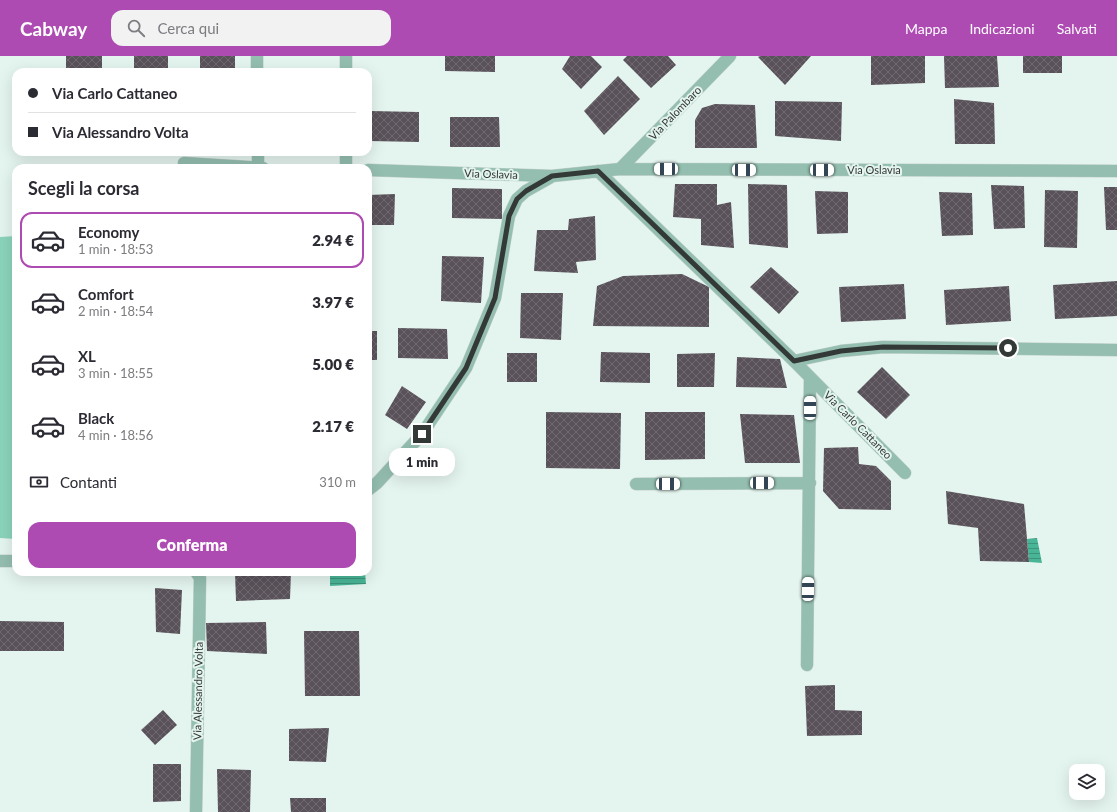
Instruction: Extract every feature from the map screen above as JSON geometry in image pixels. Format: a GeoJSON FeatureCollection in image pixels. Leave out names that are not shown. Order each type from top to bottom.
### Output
{"type":"FeatureCollection","features":[{"type":"Feature","properties":{"kind":"street"},"geometry":{"type":"LineString","coordinates":[[256,56],[257,68]]}},
{"type":"Feature","properties":{"kind":"street"},"geometry":{"type":"LineString","coordinates":[[346,56],[346,68]]}},
{"type":"Feature","properties":{"kind":"street","name":"Via Palombaro"},"geometry":{"type":"LineString","coordinates":[[620,169],[730,56]]}},
{"type":"Feature","properties":{"kind":"street"},"geometry":{"type":"LineString","coordinates":[[184,163],[199,164]]}},
{"type":"Feature","properties":{"kind":"street","name":"Via Oslavia"},"geometry":{"type":"LineString","coordinates":[[372,170],[552,176],[620,169],[1117,171]]}},
{"type":"Feature","properties":{"kind":"street","name":"Via Carlo Cattaneo"},"geometry":{"type":"LineString","coordinates":[[598,171],[794,361],[905,473]]}},
{"type":"Feature","properties":{"kind":"street"},"geometry":{"type":"LineString","coordinates":[[372,487],[422,434],[466,368],[495,298],[509,216],[517,199],[526,191],[552,176]]}},
{"type":"Feature","properties":{"kind":"street"},"geometry":{"type":"LineString","coordinates":[[794,361],[841,351],[883,347],[1117,350]]}},
{"type":"Feature","properties":{"kind":"street","name":"Via Carlo Cattaneo"},"geometry":{"type":"LineString","coordinates":[[807,665],[810,378]]}},
{"type":"Feature","properties":{"kind":"street"},"geometry":{"type":"LineString","coordinates":[[636,484],[810,483]]}},
{"type":"Feature","properties":{"kind":"street","name":"Via Alessandro Volta"},"geometry":{"type":"LineString","coordinates":[[196,812],[200,578],[199,576]]}},
{"type":"Feature","properties":{"kind":"shaded area"},"geometry":{"type":"Polygon","coordinates":[[[12,236],[12,539],[0,538],[0,237],[12,236]]]}},
{"type":"Feature","properties":{"kind":"shaded area"},"geometry":{"type":"Polygon","coordinates":[[[1037,538],[1042,563],[1029,562],[1027,539],[1037,538]]]}},
{"type":"Feature","properties":{"kind":"shaded area"},"geometry":{"type":"Polygon","coordinates":[[[330,576],[365,576],[366,584],[330,586],[330,576]]]}},
{"type":"Feature","properties":{"kind":"building"},"geometry":{"type":"Polygon","coordinates":[[[66,56],[102,56],[102,68],[66,68],[66,56]]]}},
{"type":"Feature","properties":{"kind":"building"},"geometry":{"type":"Polygon","coordinates":[[[134,56],[168,56],[168,68],[134,68],[134,56]]]}},
{"type":"Feature","properties":{"kind":"building"},"geometry":{"type":"Polygon","coordinates":[[[200,56],[235,56],[235,68],[200,68],[200,56]]]}},
{"type":"Feature","properties":{"kind":"building"},"geometry":{"type":"Polygon","coordinates":[[[445,56],[495,56],[495,72],[445,71],[445,56]]]}},
{"type":"Feature","properties":{"kind":"building"},"geometry":{"type":"Polygon","coordinates":[[[570,56],[591,56],[602,67],[581,89],[562,69],[570,56]]]}},
{"type":"Feature","properties":{"kind":"building"},"geometry":{"type":"Polygon","coordinates":[[[627,56],[668,56],[676,65],[651,88],[623,60],[627,56]]]}},
{"type":"Feature","properties":{"kind":"building"},"geometry":{"type":"Polygon","coordinates":[[[811,56],[785,85],[758,57],[811,56]]]}},
{"type":"Feature","properties":{"kind":"building"},"geometry":{"type":"Polygon","coordinates":[[[871,56],[925,56],[925,83],[871,85],[871,56]]]}},
{"type":"Feature","properties":{"kind":"building"},"geometry":{"type":"Polygon","coordinates":[[[944,56],[997,56],[999,87],[945,88],[944,56]]]}},
{"type":"Feature","properties":{"kind":"building"},"geometry":{"type":"Polygon","coordinates":[[[1023,56],[1062,56],[1062,73],[1023,73],[1023,56]]]}},
{"type":"Feature","properties":{"kind":"building"},"geometry":{"type":"Polygon","coordinates":[[[618,76],[640,99],[604,135],[584,111],[618,76]]]}},
{"type":"Feature","properties":{"kind":"building"},"geometry":{"type":"Polygon","coordinates":[[[954,99],[994,103],[995,144],[955,144],[954,99]]]}},
{"type":"Feature","properties":{"kind":"building"},"geometry":{"type":"Polygon","coordinates":[[[775,101],[842,102],[841,141],[775,136],[775,101]]]}},
{"type":"Feature","properties":{"kind":"building"},"geometry":{"type":"Polygon","coordinates":[[[715,104],[755,105],[757,148],[695,148],[695,120],[702,108],[715,104]]]}},
{"type":"Feature","properties":{"kind":"building"},"geometry":{"type":"Polygon","coordinates":[[[372,111],[419,112],[419,142],[372,141],[372,111]]]}},
{"type":"Feature","properties":{"kind":"building"},"geometry":{"type":"Polygon","coordinates":[[[450,117],[499,117],[500,147],[450,147],[450,117]]]}},
{"type":"Feature","properties":{"kind":"building"},"geometry":{"type":"Polygon","coordinates":[[[675,184],[717,184],[717,205],[731,202],[734,248],[701,245],[701,219],[673,217],[675,184]]]}},
{"type":"Feature","properties":{"kind":"building"},"geometry":{"type":"Polygon","coordinates":[[[748,184],[787,185],[788,248],[749,244],[748,184]]]}},
{"type":"Feature","properties":{"kind":"building"},"geometry":{"type":"Polygon","coordinates":[[[991,185],[1024,186],[1025,228],[994,229],[991,185]]]}},
{"type":"Feature","properties":{"kind":"building"},"geometry":{"type":"Polygon","coordinates":[[[1104,187],[1117,187],[1117,230],[1106,230],[1104,187]]]}},
{"type":"Feature","properties":{"kind":"building"},"geometry":{"type":"Polygon","coordinates":[[[452,188],[502,189],[502,219],[452,218],[452,188]]]}},
{"type":"Feature","properties":{"kind":"building"},"geometry":{"type":"Polygon","coordinates":[[[1045,190],[1078,191],[1077,248],[1044,247],[1045,190]]]}},
{"type":"Feature","properties":{"kind":"building"},"geometry":{"type":"Polygon","coordinates":[[[815,191],[848,192],[848,233],[817,234],[815,191]]]}},
{"type":"Feature","properties":{"kind":"building"},"geometry":{"type":"Polygon","coordinates":[[[939,192],[972,193],[973,235],[942,236],[939,192]]]}},
{"type":"Feature","properties":{"kind":"building"},"geometry":{"type":"Polygon","coordinates":[[[395,194],[394,225],[372,225],[372,195],[395,194]]]}},
{"type":"Feature","properties":{"kind":"building"},"geometry":{"type":"Polygon","coordinates":[[[595,216],[596,260],[576,262],[578,273],[534,271],[537,230],[568,230],[569,219],[595,216]]]}},
{"type":"Feature","properties":{"kind":"building"},"geometry":{"type":"Polygon","coordinates":[[[442,256],[484,257],[481,303],[441,301],[442,256]]]}},
{"type":"Feature","properties":{"kind":"building"},"geometry":{"type":"Polygon","coordinates":[[[771,267],[799,292],[779,314],[750,287],[771,267]]]}},
{"type":"Feature","properties":{"kind":"building"},"geometry":{"type":"Polygon","coordinates":[[[682,274],[709,287],[709,327],[593,326],[597,286],[623,276],[682,274]]]}},
{"type":"Feature","properties":{"kind":"building"},"geometry":{"type":"Polygon","coordinates":[[[1117,281],[1117,316],[1055,319],[1053,285],[1117,281]]]}},
{"type":"Feature","properties":{"kind":"building"},"geometry":{"type":"Polygon","coordinates":[[[904,284],[906,319],[841,322],[839,287],[904,284]]]}},
{"type":"Feature","properties":{"kind":"building"},"geometry":{"type":"Polygon","coordinates":[[[1009,286],[1011,321],[946,325],[944,290],[1009,286]]]}},
{"type":"Feature","properties":{"kind":"building"},"geometry":{"type":"Polygon","coordinates":[[[521,293],[563,293],[561,340],[520,338],[521,293]]]}},
{"type":"Feature","properties":{"kind":"building"},"geometry":{"type":"Polygon","coordinates":[[[398,328],[447,329],[448,359],[398,358],[398,328]]]}},
{"type":"Feature","properties":{"kind":"building"},"geometry":{"type":"Polygon","coordinates":[[[372,331],[377,331],[377,360],[372,360],[372,331]]]}},
{"type":"Feature","properties":{"kind":"building"},"geometry":{"type":"Polygon","coordinates":[[[601,352],[650,353],[650,383],[600,382],[601,352]]]}},
{"type":"Feature","properties":{"kind":"building"},"geometry":{"type":"Polygon","coordinates":[[[507,353],[537,353],[537,382],[507,382],[507,353]]]}},
{"type":"Feature","properties":{"kind":"building"},"geometry":{"type":"Polygon","coordinates":[[[715,353],[714,387],[677,387],[677,354],[715,353]]]}},
{"type":"Feature","properties":{"kind":"building"},"geometry":{"type":"Polygon","coordinates":[[[737,357],[780,359],[787,388],[736,387],[737,357]]]}},
{"type":"Feature","properties":{"kind":"building"},"geometry":{"type":"Polygon","coordinates":[[[882,367],[910,395],[886,419],[857,392],[882,367]]]}},
{"type":"Feature","properties":{"kind":"building"},"geometry":{"type":"Polygon","coordinates":[[[402,386],[426,402],[407,429],[385,415],[402,386]]]}},
{"type":"Feature","properties":{"kind":"building"},"geometry":{"type":"Polygon","coordinates":[[[546,412],[621,413],[620,469],[546,468],[546,412]]]}},
{"type":"Feature","properties":{"kind":"building"},"geometry":{"type":"Polygon","coordinates":[[[645,412],[705,412],[705,459],[645,460],[645,412]]]}},
{"type":"Feature","properties":{"kind":"building"},"geometry":{"type":"Polygon","coordinates":[[[740,414],[794,415],[800,463],[745,463],[740,414]]]}},
{"type":"Feature","properties":{"kind":"building"},"geometry":{"type":"Polygon","coordinates":[[[858,447],[859,464],[876,466],[891,481],[891,510],[839,509],[823,491],[824,448],[858,447]]]}},
{"type":"Feature","properties":{"kind":"building"},"geometry":{"type":"Polygon","coordinates":[[[946,491],[1024,504],[1029,562],[980,561],[978,528],[948,524],[946,491]]]}},
{"type":"Feature","properties":{"kind":"building"},"geometry":{"type":"Polygon","coordinates":[[[235,576],[291,576],[290,599],[236,601],[235,576]]]}},
{"type":"Feature","properties":{"kind":"building"},"geometry":{"type":"Polygon","coordinates":[[[155,588],[182,590],[180,634],[156,632],[155,588]]]}},
{"type":"Feature","properties":{"kind":"building"},"geometry":{"type":"Polygon","coordinates":[[[0,621],[64,622],[64,651],[0,651],[0,621]]]}},
{"type":"Feature","properties":{"kind":"building"},"geometry":{"type":"Polygon","coordinates":[[[266,622],[267,654],[207,651],[206,623],[266,622]]]}},
{"type":"Feature","properties":{"kind":"building"},"geometry":{"type":"Polygon","coordinates":[[[304,631],[359,631],[360,696],[305,696],[304,631]]]}},
{"type":"Feature","properties":{"kind":"building"},"geometry":{"type":"Polygon","coordinates":[[[835,685],[835,710],[862,711],[862,735],[807,736],[805,686],[835,685]]]}},
{"type":"Feature","properties":{"kind":"building"},"geometry":{"type":"Polygon","coordinates":[[[163,710],[177,725],[155,745],[141,730],[163,710]]]}},
{"type":"Feature","properties":{"kind":"building"},"geometry":{"type":"Polygon","coordinates":[[[329,728],[326,762],[289,761],[289,729],[329,728]]]}},
{"type":"Feature","properties":{"kind":"building"},"geometry":{"type":"Polygon","coordinates":[[[153,764],[181,764],[181,801],[153,802],[153,764]]]}},
{"type":"Feature","properties":{"kind":"building"},"geometry":{"type":"Polygon","coordinates":[[[217,769],[251,770],[250,812],[218,812],[217,769]]]}},
{"type":"Feature","properties":{"kind":"building"},"geometry":{"type":"Polygon","coordinates":[[[290,798],[326,798],[326,812],[291,812],[290,798]]]}},
{"type":"Feature","properties":{"kind":"route"},"geometry":{"type":"LineString","coordinates":[[422,434],[466,368],[495,298],[509,216],[517,199],[526,191],[552,176],[598,171],[794,361],[841,351],[883,347],[1008,348]]}}]}
